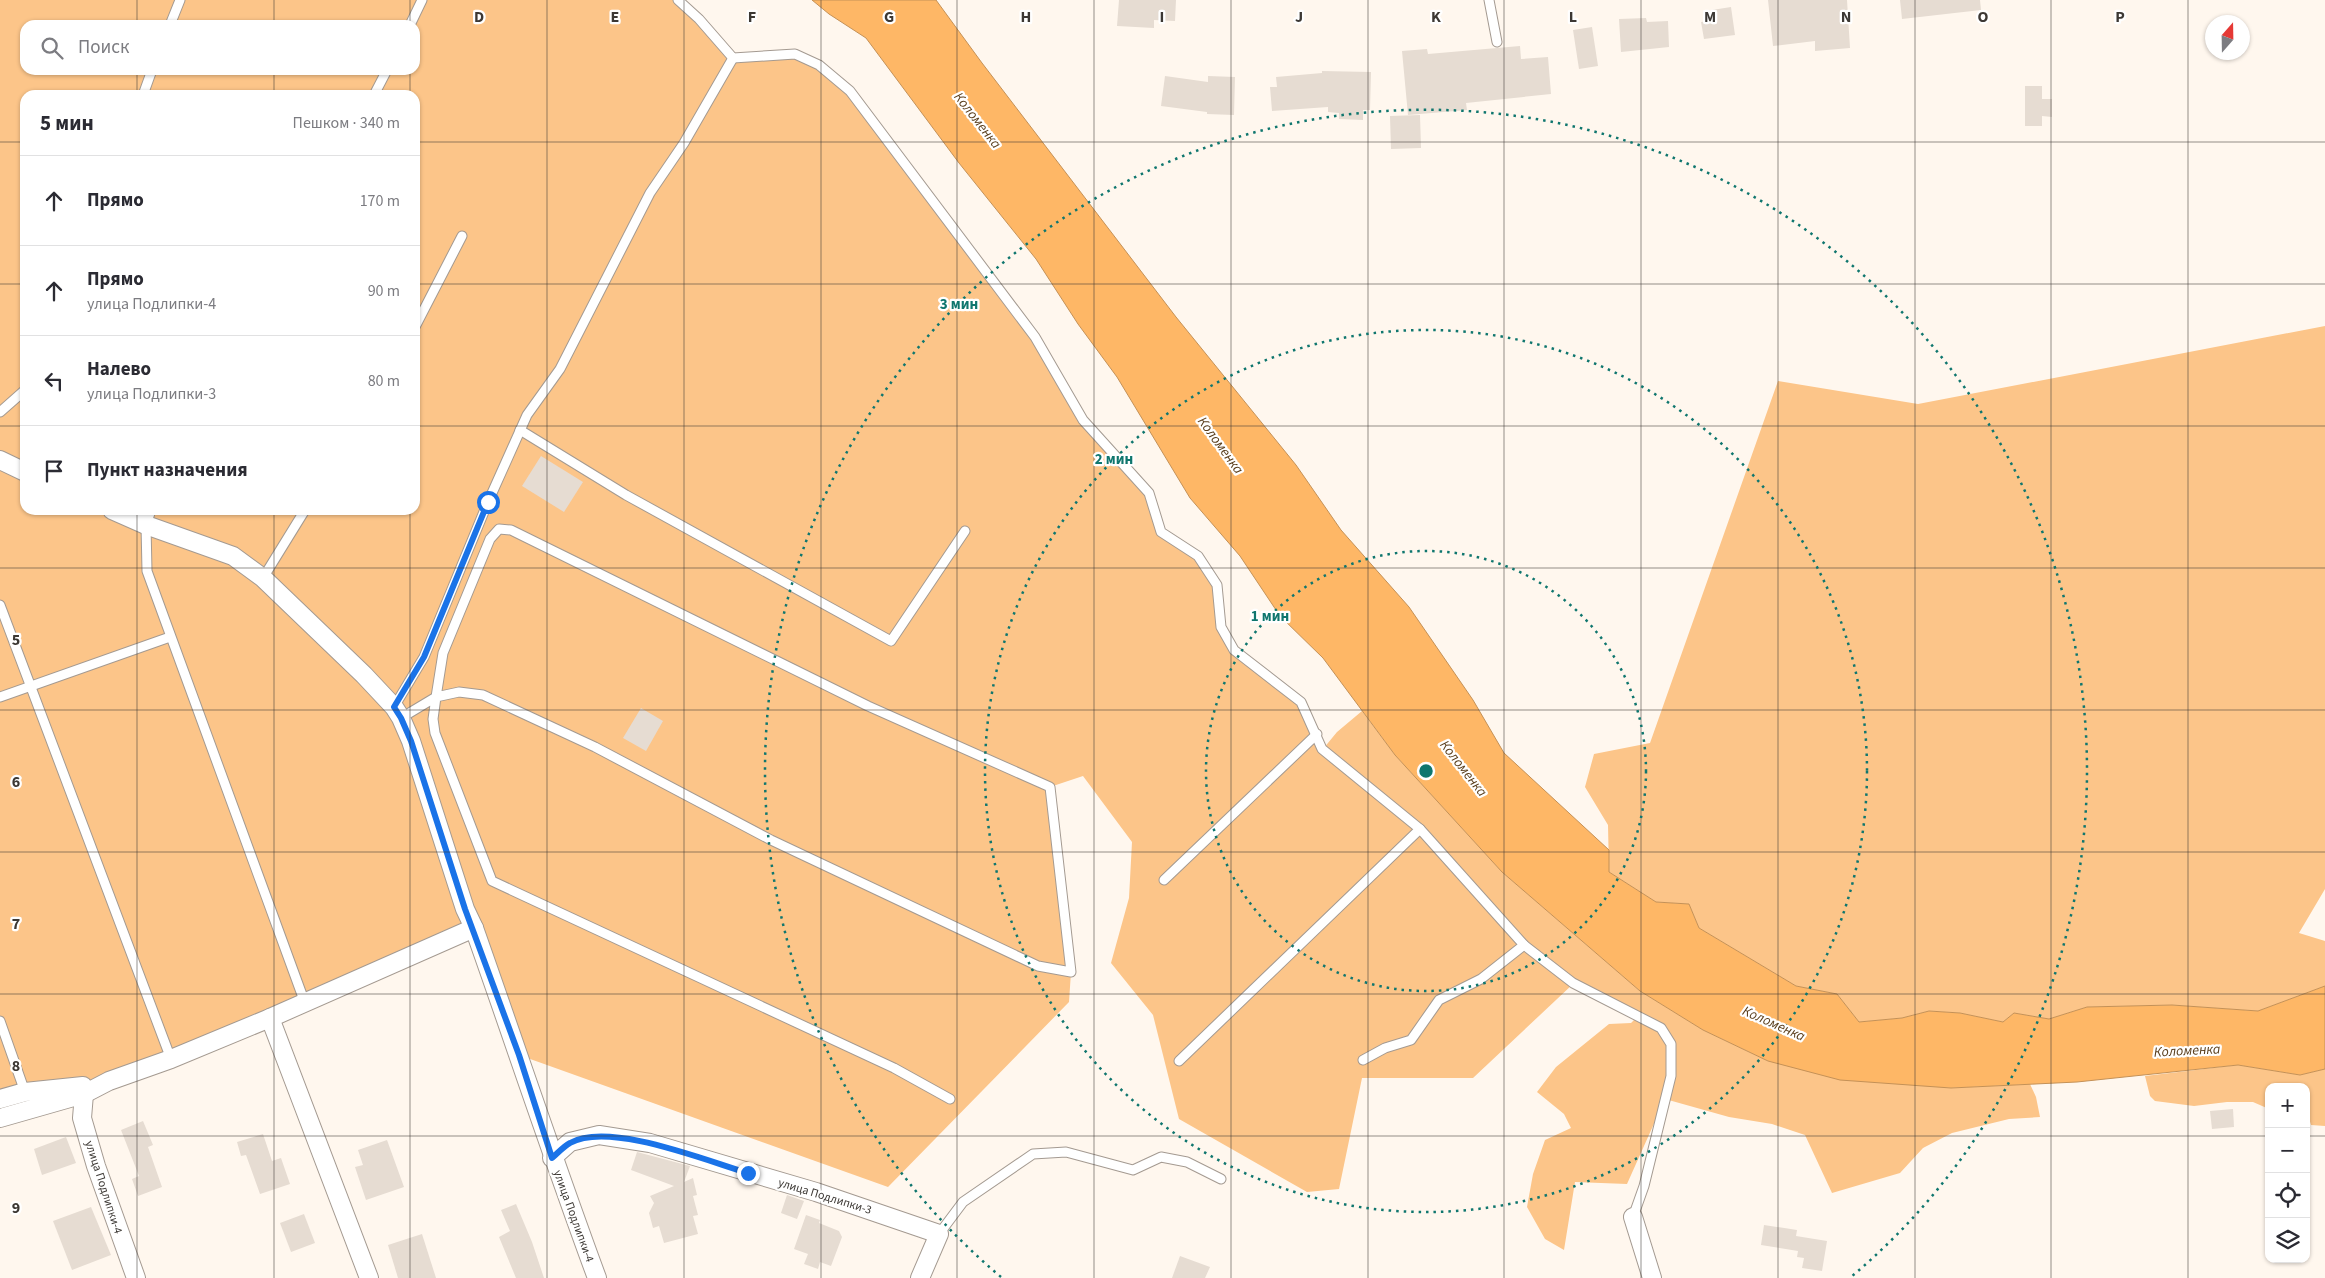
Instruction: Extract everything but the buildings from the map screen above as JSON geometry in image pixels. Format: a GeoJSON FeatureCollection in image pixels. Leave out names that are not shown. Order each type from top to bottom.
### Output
{"type":"FeatureCollection","features":[{"type":"Feature","properties":{"kind":"street"},"geometry":{"type":"LineString","coordinates":[[0,460],[20,470]]}},
{"type":"Feature","properties":{"kind":"street"},"geometry":{"type":"LineString","coordinates":[[148,517],[233,556],[263,578],[364,675],[398,712]]}},
{"type":"Feature","properties":{"kind":"street","name":"улица Подлипки-4"},"geometry":{"type":"LineString","coordinates":[[398,712],[434,806],[465,909],[474,928],[519,1055],[552,1158],[597,1278]]}},
{"type":"Feature","properties":{"kind":"street"},"geometry":{"type":"LineString","coordinates":[[0,1118],[84,1094],[104,1084],[171,1059],[270,1018],[474,928]]}},
{"type":"Feature","properties":{"kind":"street"},"geometry":{"type":"LineString","coordinates":[[270,1018],[369,1278]]}},
{"type":"Feature","properties":{"kind":"street"},"geometry":{"type":"LineString","coordinates":[[0,1099],[25,1092],[104,1084]]}},
{"type":"Feature","properties":{"kind":"street","name":"улица Подлипки-4"},"geometry":{"type":"LineString","coordinates":[[84,1094],[82,1118],[96,1166],[136,1278]]}},
{"type":"Feature","properties":{"kind":"street","name":"улица Подлипки-3"},"geometry":{"type":"LineString","coordinates":[[552,1158],[570,1142],[599,1135],[650,1143],[816,1192],[939,1234]]}},
{"type":"Feature","properties":{"kind":"street"},"geometry":{"type":"LineString","coordinates":[[1633,1217],[1652,1278]]}},
{"type":"Feature","properties":{"kind":"street"},"geometry":{"type":"LineString","coordinates":[[920,1278],[939,1234]]}},
{"type":"Feature","properties":{"kind":"lane"},"geometry":{"type":"LineString","coordinates":[[172,20],[180,0]]}},
{"type":"Feature","properties":{"kind":"lane"},"geometry":{"type":"LineString","coordinates":[[412,20],[422,0]]}},
{"type":"Feature","properties":{"kind":"lane"},"geometry":{"type":"LineString","coordinates":[[678,0],[699,19],[733,58]]}},
{"type":"Feature","properties":{"kind":"lane"},"geometry":{"type":"LineString","coordinates":[[1489,0],[1496,42]]}},
{"type":"Feature","properties":{"kind":"lane"},"geometry":{"type":"LineString","coordinates":[[733,58],[795,54],[819,65],[850,92],[1036,337],[1083,420],[1149,493],[1161,532],[1198,556],[1218,585],[1221,627],[1234,650],[1301,702],[1317,734],[1322,749],[1420,830],[1524,945],[1573,984],[1661,1028],[1671,1044],[1671,1076],[1644,1186],[1633,1217]]}},
{"type":"Feature","properties":{"kind":"lane"},"geometry":{"type":"LineString","coordinates":[[398,712],[424,657],[488,502],[527,415],[560,370],[650,193],[684,143],[733,58]]}},
{"type":"Feature","properties":{"kind":"lane"},"geometry":{"type":"LineString","coordinates":[[145,90],[150,75]]}},
{"type":"Feature","properties":{"kind":"lane"},"geometry":{"type":"LineString","coordinates":[[377,90],[384,75]]}},
{"type":"Feature","properties":{"kind":"lane"},"geometry":{"type":"LineString","coordinates":[[420,317],[462,236]]}},
{"type":"Feature","properties":{"kind":"lane"},"geometry":{"type":"LineString","coordinates":[[0,412],[20,394]]}},
{"type":"Feature","properties":{"kind":"lane"},"geometry":{"type":"LineString","coordinates":[[520,430],[626,496],[891,642],[965,531]]}},
{"type":"Feature","properties":{"kind":"lane"},"geometry":{"type":"LineString","coordinates":[[263,578],[302,515]]}},
{"type":"Feature","properties":{"kind":"lane"},"geometry":{"type":"LineString","coordinates":[[148,517],[148,571],[170,636],[305,1003]]}},
{"type":"Feature","properties":{"kind":"lane"},"geometry":{"type":"LineString","coordinates":[[398,712],[436,697],[459,692],[483,696],[595,747],[770,840],[1020,958],[1038,966],[1071,972],[1050,787],[868,706],[511,530],[498,529],[490,539],[443,653],[436,697],[432,719],[492,881],[885,1064],[950,1099]]}},
{"type":"Feature","properties":{"kind":"lane"},"geometry":{"type":"LineString","coordinates":[[0,605],[171,1059]]}},
{"type":"Feature","properties":{"kind":"lane"},"geometry":{"type":"LineString","coordinates":[[0,697],[170,636]]}},
{"type":"Feature","properties":{"kind":"lane"},"geometry":{"type":"LineString","coordinates":[[1164,880],[1317,734]]}},
{"type":"Feature","properties":{"kind":"lane"},"geometry":{"type":"LineString","coordinates":[[1179,1061],[1420,830]]}},
{"type":"Feature","properties":{"kind":"lane"},"geometry":{"type":"LineString","coordinates":[[1363,1060],[1385,1048],[1411,1040],[1439,1000],[1481,978],[1524,945]]}},
{"type":"Feature","properties":{"kind":"lane"},"geometry":{"type":"LineString","coordinates":[[0,1021],[25,1092]]}},
{"type":"Feature","properties":{"kind":"lane"},"geometry":{"type":"LineString","coordinates":[[939,1234],[963,1202],[1033,1154],[1066,1152],[1133,1170],[1162,1157],[1188,1162],[1221,1179]]}},
{"type":"Feature","properties":{"kind":"shaded area"},"geometry":{"type":"Polygon","coordinates":[[[0,0],[678,0],[733,58],[795,54],[850,91],[1035,337],[1083,420],[1149,493],[1161,532],[1198,556],[1217,585],[1221,627],[1234,650],[1301,702],[1323,749],[1337,732],[1362,711],[1395,755],[1502,872],[1640,991],[1703,1030],[1768,1061],[1951,1088],[2030,1084],[2036,1097],[2040,1117],[2009,1119],[1952,1133],[1923,1148],[1900,1173],[1832,1193],[1805,1135],[1772,1124],[1729,1117],[1665,1099],[1627,1184],[1575,1182],[1564,1250],[1545,1239],[1527,1207],[1533,1174],[1545,1140],[1571,1128],[1564,1114],[1537,1092],[1556,1067],[1609,1024],[1631,1023],[1638,1016],[1573,984],[1473,1078],[1362,1078],[1339,1189],[1307,1192],[1179,1119],[1153,1015],[1111,963],[1129,898],[1132,842],[1083,776],[1050,787],[1071,972],[1069,1002],[888,1187],[519,1055],[473,928],[270,1018],[0,1118],[0,0]]]}},
{"type":"Feature","properties":{"kind":"shaded area"},"geometry":{"type":"Polygon","coordinates":[[[2325,326],[2325,889],[2299,933],[2325,941],[2325,986],[2258,1011],[2172,1005],[2087,1007],[2049,1019],[2014,1013],[2003,1022],[1960,1013],[1929,1011],[1902,1018],[1859,1022],[1837,994],[1796,986],[1699,928],[1689,904],[1656,902],[1609,872],[1608,825],[1585,787],[1594,754],[1650,743],[1778,381],[1918,404],[2325,326]]]}},
{"type":"Feature","properties":{"kind":"shaded area"},"geometry":{"type":"Polygon","coordinates":[[[2238,1065],[2300,1075],[2325,1069],[2325,1126],[2311,1125],[2310,1083],[2265,1083],[2265,1107],[2253,1102],[2227,1102],[2194,1106],[2155,1101],[2150,1096],[2145,1076],[2238,1065]]]}},
{"type":"Feature","properties":{"kind":"water","name":"Коломенка"},"geometry":{"type":"Polygon","coordinates":[[[812,0],[936,0],[1176,317],[1296,465],[1341,530],[1409,607],[1473,700],[1504,753],[1609,850],[1609,872],[1656,902],[1689,904],[1699,928],[1796,986],[1837,994],[1859,1022],[1902,1018],[1929,1011],[1960,1013],[2003,1022],[2014,1013],[2049,1019],[2087,1007],[2172,1005],[2258,1011],[2325,986],[2325,1069],[2300,1075],[2238,1065],[2077,1082],[1951,1088],[1840,1080],[1768,1061],[1703,1030],[1640,991],[1502,872],[1395,755],[1323,658],[1280,616],[1240,556],[1190,498],[1117,377],[1078,324],[1036,259],[959,163],[866,38],[829,14],[812,0]]]}},
{"type":"Feature","properties":{"kind":"route"},"geometry":{"type":"LineString","coordinates":[[488,502],[424,657],[394,707],[411,741],[434,806],[465,909],[474,928],[519,1055],[552,1158],[570,1142],[599,1135],[650,1143],[748,1173]]}}]}
